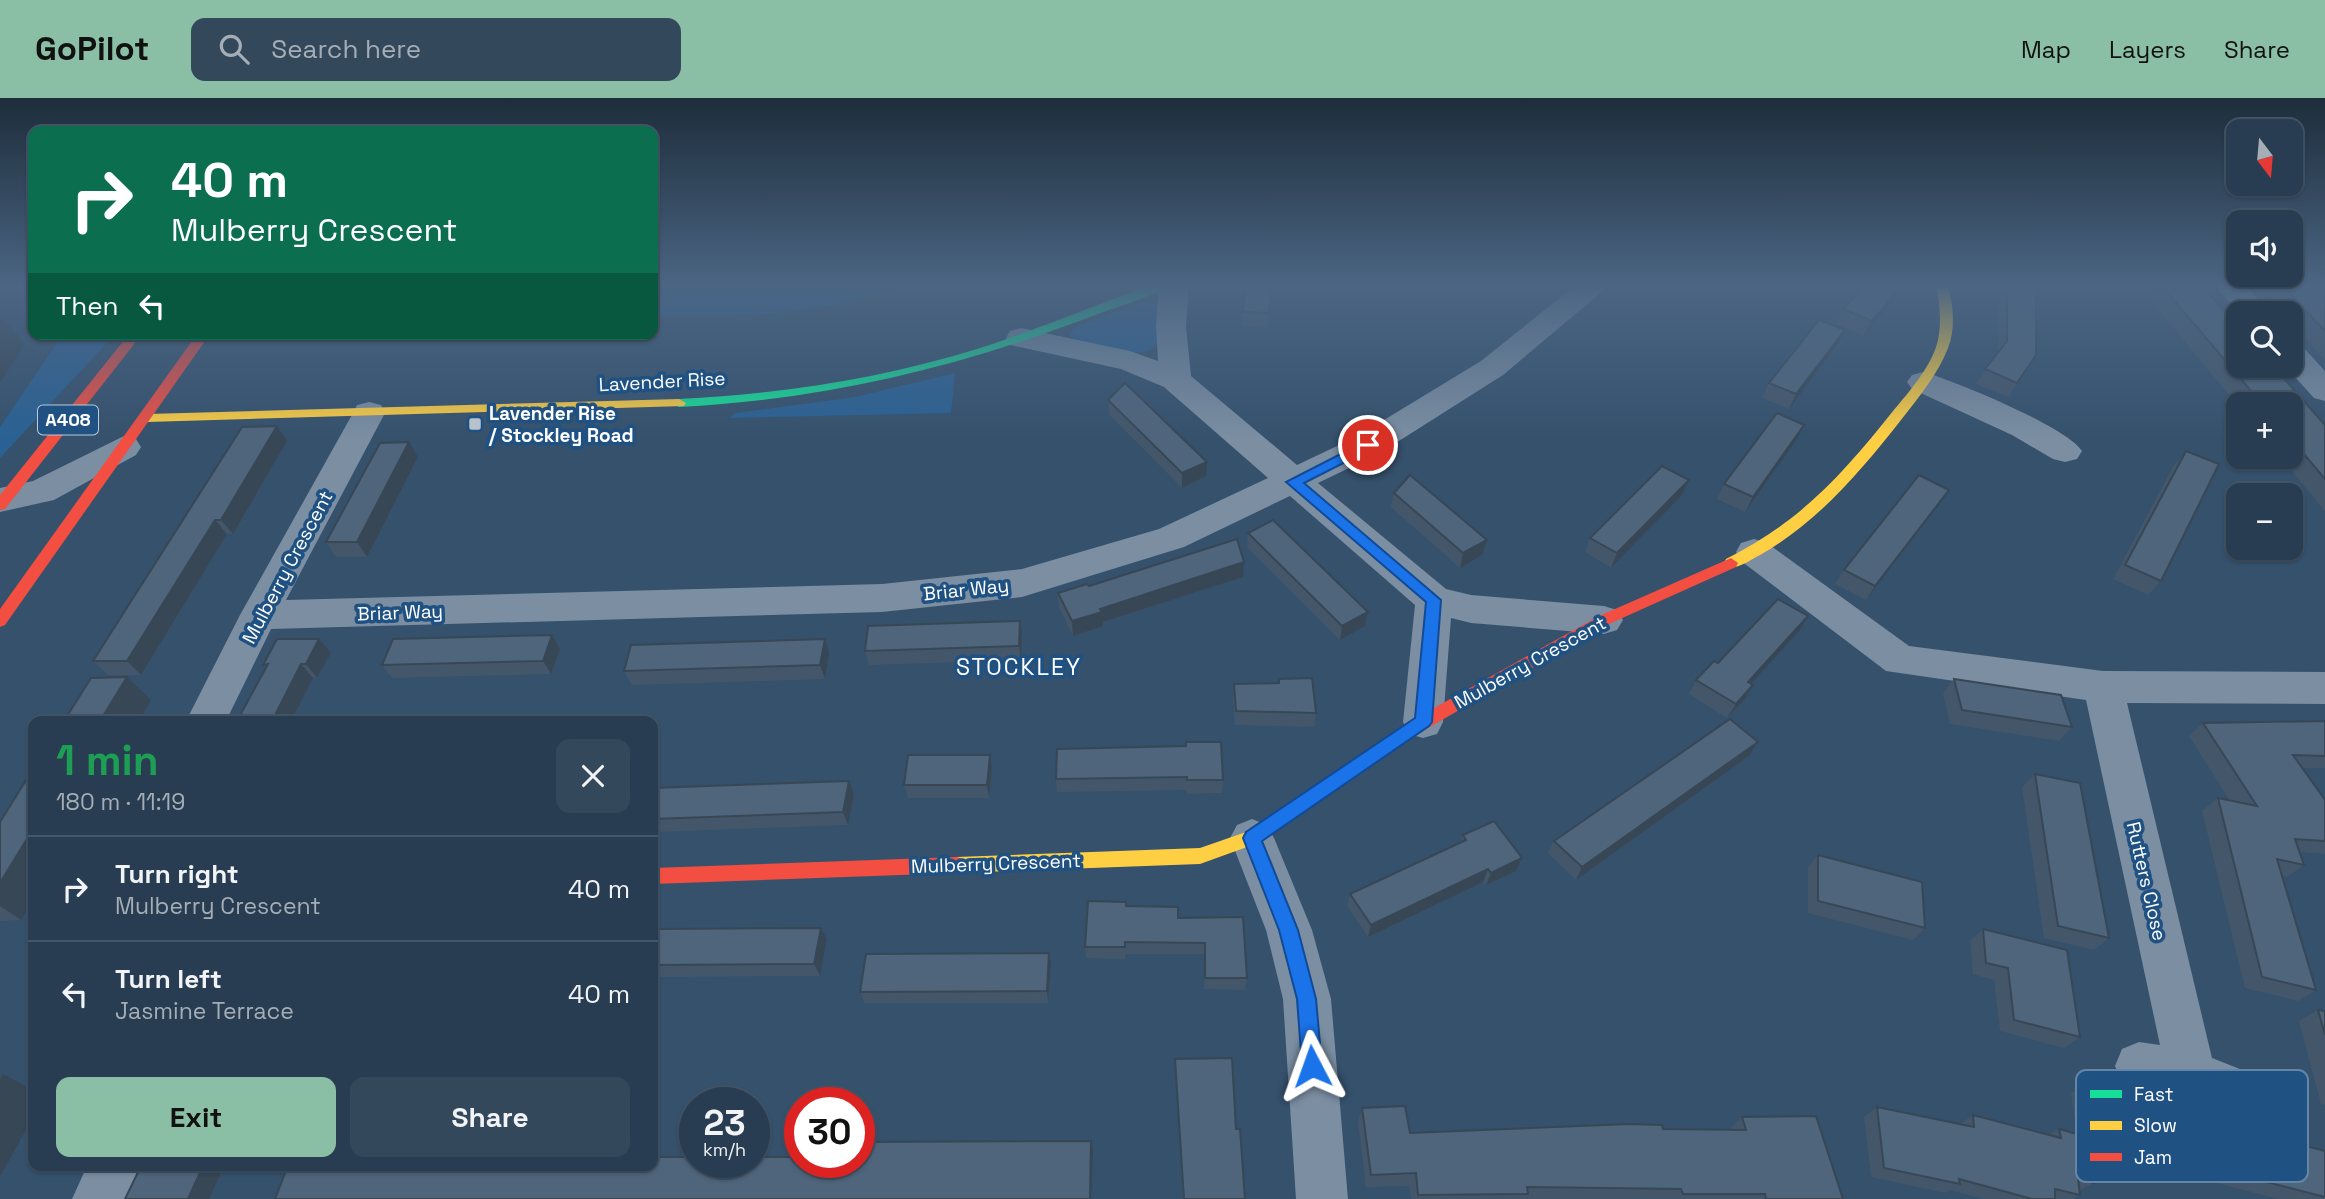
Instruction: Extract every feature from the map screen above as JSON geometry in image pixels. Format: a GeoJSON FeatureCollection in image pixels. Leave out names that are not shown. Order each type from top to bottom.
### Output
{"type":"FeatureCollection","features":[{"type":"Feature","properties":{"kind":"street","name":"Lavender Rise"},"geometry":{"type":"LineString","coordinates":[[147,418],[369,414],[712,402],[804,391],[904,373],[1025,336]]}},
{"type":"Feature","properties":{"kind":"street"},"geometry":{"type":"LineString","coordinates":[[1172,336],[1175,380]]}},
{"type":"Feature","properties":{"kind":"street","name":"Briar Way"},"geometry":{"type":"LineString","coordinates":[[259,615],[882,597],[1022,583],[1171,538],[1293,482],[1368,445],[1492,368],[1531,336]]}},
{"type":"Feature","properties":{"kind":"street","name":"Mulberry Crescent"},"geometry":{"type":"LineString","coordinates":[[658,876],[1200,856],[1252,838],[1423,722],[1604,620],[1754,552],[1809,515],[1852,469],[1923,382],[1942,351],[1946,336]]}},
{"type":"Feature","properties":{"kind":"street"},"geometry":{"type":"LineString","coordinates":[[1021,338],[1129,361],[1175,380],[1434,600],[1471,608],[1604,620]]}},
{"type":"Feature","properties":{"kind":"street","name":"A408"},"geometry":{"type":"LineString","coordinates":[[1,502],[131,340]]}},
{"type":"Feature","properties":{"kind":"street","name":"A408"},"geometry":{"type":"LineString","coordinates":[[0,621],[200,340]]}},
{"type":"Feature","properties":{"kind":"street"},"geometry":{"type":"LineString","coordinates":[[2303,366],[2325,391]]}},
{"type":"Feature","properties":{"kind":"street"},"geometry":{"type":"LineString","coordinates":[[1923,382],[2024,427],[2065,451]]}},
{"type":"Feature","properties":{"kind":"street","name":"Mulberry Crescent"},"geometry":{"type":"LineString","coordinates":[[208,716],[259,615],[369,414]]}},
{"type":"Feature","properties":{"kind":"street"},"geometry":{"type":"LineString","coordinates":[[1,502],[42,491],[124,447]]}},
{"type":"Feature","properties":{"kind":"street"},"geometry":{"type":"LineString","coordinates":[[1754,552],[1899,660],[2103,687],[2325,688]]}},
{"type":"Feature","properties":{"kind":"street"},"geometry":{"type":"LineString","coordinates":[[1423,722],[1434,600]]}},
{"type":"Feature","properties":{"kind":"street","name":"Rutters Close"},"geometry":{"type":"LineString","coordinates":[[2103,687],[2190,1070]]}},
{"type":"Feature","properties":{"kind":"street"},"geometry":{"type":"LineString","coordinates":[[1252,838],[1289,930],[1307,999],[1322,1199]]}},
{"type":"Feature","properties":{"kind":"street"},"geometry":{"type":"LineString","coordinates":[[2139,1066],[2165,1070]]}},
{"type":"Feature","properties":{"kind":"street"},"geometry":{"type":"LineString","coordinates":[[98,1199],[112,1171]]}},
{"type":"Feature","properties":{"kind":"shaded area"},"geometry":{"type":"Polygon","coordinates":[[[1071,336],[1159,336],[1154,348],[1134,352],[1075,340],[1071,336]]]}},
{"type":"Feature","properties":{"kind":"shaded area"},"geometry":{"type":"Polygon","coordinates":[[[59,340],[109,340],[0,458],[0,427],[59,340]]]}},
{"type":"Feature","properties":{"kind":"shaded area"},"geometry":{"type":"Polygon","coordinates":[[[955,373],[951,413],[729,418],[736,413],[855,397],[955,373]]]}},
{"type":"Feature","properties":{"kind":"building"},"geometry":{"type":"Polygon","coordinates":[[[1806,336],[1840,336],[1796,394],[1769,383],[1806,336]]]}},
{"type":"Feature","properties":{"kind":"building"},"geometry":{"type":"Polygon","coordinates":[[[2007,336],[2036,336],[2036,355],[2017,383],[1985,369],[2007,341],[2007,336]]]}},
{"type":"Feature","properties":{"kind":"building"},"geometry":{"type":"Polygon","coordinates":[[[2205,336],[2226,336],[2226,362],[2205,336]]]}},
{"type":"Feature","properties":{"kind":"building"},"geometry":{"type":"Polygon","coordinates":[[[2240,378],[2284,378],[2296,392],[2252,392],[2240,378]]]}},
{"type":"Feature","properties":{"kind":"building"},"geometry":{"type":"Polygon","coordinates":[[[1125,383],[1207,462],[1182,473],[1108,400],[1125,383]]]}},
{"type":"Feature","properties":{"kind":"building"},"geometry":{"type":"Polygon","coordinates":[[[2303,400],[2325,425],[2325,479],[2303,453],[2303,400]]]}},
{"type":"Feature","properties":{"kind":"building"},"geometry":{"type":"Polygon","coordinates":[[[1777,413],[1804,425],[1753,497],[1724,484],[1777,413]]]}},
{"type":"Feature","properties":{"kind":"building"},"geometry":{"type":"Polygon","coordinates":[[[277,426],[221,520],[215,520],[127,661],[93,661],[242,427],[277,426]]]}},
{"type":"Feature","properties":{"kind":"building"},"geometry":{"type":"Polygon","coordinates":[[[409,442],[357,542],[326,542],[380,443],[409,442]]]}},
{"type":"Feature","properties":{"kind":"building"},"geometry":{"type":"Polygon","coordinates":[[[2186,451],[2219,464],[2161,581],[2125,565],[2186,451]]]}},
{"type":"Feature","properties":{"kind":"building"},"geometry":{"type":"Polygon","coordinates":[[[1662,466],[1689,480],[1617,553],[1590,538],[1662,466]]]}},
{"type":"Feature","properties":{"kind":"building"},"geometry":{"type":"Polygon","coordinates":[[[1410,475],[1487,540],[1463,553],[1394,493],[1410,475]]]}},
{"type":"Feature","properties":{"kind":"building"},"geometry":{"type":"Polygon","coordinates":[[[1919,475],[1949,490],[1875,586],[1844,570],[1919,475]]]}},
{"type":"Feature","properties":{"kind":"building"},"geometry":{"type":"Polygon","coordinates":[[[1273,520],[1368,612],[1342,626],[1248,533],[1273,520]]]}},
{"type":"Feature","properties":{"kind":"building"},"geometry":{"type":"Polygon","coordinates":[[[1237,539],[1244,562],[1100,609],[1102,612],[1072,621],[1058,593],[1087,584],[1089,586],[1237,539]]]}},
{"type":"Feature","properties":{"kind":"building"},"geometry":{"type":"Polygon","coordinates":[[[1778,599],[1808,616],[1748,682],[1753,685],[1736,704],[1696,680],[1714,661],[1718,663],[1778,599]]]}},
{"type":"Feature","properties":{"kind":"building"},"geometry":{"type":"Polygon","coordinates":[[[1020,621],[1019,646],[865,651],[868,626],[1020,621]]]}},
{"type":"Feature","properties":{"kind":"building"},"geometry":{"type":"Polygon","coordinates":[[[552,635],[543,661],[382,665],[393,639],[552,635]]]}},
{"type":"Feature","properties":{"kind":"building"},"geometry":{"type":"Polygon","coordinates":[[[277,639],[319,639],[306,664],[301,664],[275,716],[240,716],[268,664],[263,665],[277,639]]]}},
{"type":"Feature","properties":{"kind":"building"},"geometry":{"type":"Polygon","coordinates":[[[825,639],[820,665],[624,671],[631,645],[825,639]]]}},
{"type":"Feature","properties":{"kind":"building"},"geometry":{"type":"Polygon","coordinates":[[[127,677],[103,716],[67,716],[91,678],[127,677]]]}},
{"type":"Feature","properties":{"kind":"building"},"geometry":{"type":"Polygon","coordinates":[[[1312,678],[1316,713],[1236,711],[1234,684],[1279,683],[1279,679],[1312,678]]]}},
{"type":"Feature","properties":{"kind":"building"},"geometry":{"type":"Polygon","coordinates":[[[1954,679],[2061,695],[2072,727],[1962,710],[1954,679]]]}},
{"type":"Feature","properties":{"kind":"building"},"geometry":{"type":"Polygon","coordinates":[[[1730,719],[1758,742],[1582,867],[1554,841],[1730,719]]]}},
{"type":"Feature","properties":{"kind":"building"},"geometry":{"type":"Polygon","coordinates":[[[2325,721],[2325,756],[2293,755],[2325,800],[2325,841],[2295,839],[2304,865],[2277,859],[2316,990],[2262,977],[2218,798],[2257,806],[2203,723],[2325,721]]]}},
{"type":"Feature","properties":{"kind":"building"},"geometry":{"type":"Polygon","coordinates":[[[1186,742],[1221,742],[1223,780],[1187,780],[1187,777],[1056,779],[1057,749],[1186,746],[1186,742]]]}},
{"type":"Feature","properties":{"kind":"building"},"geometry":{"type":"Polygon","coordinates":[[[908,755],[990,755],[987,785],[904,785],[908,755]]]}},
{"type":"Feature","properties":{"kind":"building"},"geometry":{"type":"Polygon","coordinates":[[[2035,774],[2080,783],[2109,938],[2058,926],[2035,774]]]}},
{"type":"Feature","properties":{"kind":"building"},"geometry":{"type":"Polygon","coordinates":[[[28,777],[28,837],[0,883],[0,822],[28,777]]]}},
{"type":"Feature","properties":{"kind":"building"},"geometry":{"type":"Polygon","coordinates":[[[849,781],[843,812],[658,819],[658,788],[849,781]]]}},
{"type":"Feature","properties":{"kind":"building"},"geometry":{"type":"Polygon","coordinates":[[[1494,821],[1522,858],[1491,873],[1488,869],[1371,925],[1350,894],[1466,840],[1463,835],[1494,821]]]}},
{"type":"Feature","properties":{"kind":"building"},"geometry":{"type":"Polygon","coordinates":[[[1818,855],[1922,882],[1925,928],[1818,901],[1818,855]]]}},
{"type":"Feature","properties":{"kind":"building"},"geometry":{"type":"Polygon","coordinates":[[[1088,901],[1126,902],[1126,906],[1178,907],[1178,918],[1243,917],[1247,978],[1205,978],[1205,943],[1125,942],[1125,947],[1085,947],[1088,901]]]}},
{"type":"Feature","properties":{"kind":"building"},"geometry":{"type":"Polygon","coordinates":[[[821,928],[814,964],[658,965],[658,929],[821,928]]]}},
{"type":"Feature","properties":{"kind":"building"},"geometry":{"type":"Polygon","coordinates":[[[1983,929],[2067,950],[2080,1037],[2014,1020],[2008,968],[1986,963],[1983,929]]]}},
{"type":"Feature","properties":{"kind":"building"},"geometry":{"type":"Polygon","coordinates":[[[1049,953],[1047,991],[860,992],[866,954],[1049,953]]]}},
{"type":"Feature","properties":{"kind":"building"},"geometry":{"type":"Polygon","coordinates":[[[2318,1010],[2325,1011],[2325,1035],[2318,1010]]]}},
{"type":"Feature","properties":{"kind":"building"},"geometry":{"type":"Polygon","coordinates":[[[1232,1058],[1236,1129],[1240,1129],[1245,1199],[1184,1199],[1175,1059],[1232,1058]]]}},
{"type":"Feature","properties":{"kind":"building"},"geometry":{"type":"Polygon","coordinates":[[[1405,1106],[1410,1133],[1629,1124],[1662,1125],[1663,1129],[1746,1130],[1742,1117],[1816,1116],[1843,1199],[1766,1199],[1765,1194],[1683,1194],[1681,1189],[1527,1187],[1528,1194],[1418,1195],[1416,1173],[1371,1175],[1362,1108],[1405,1106]]]}},
{"type":"Feature","properties":{"kind":"building"},"geometry":{"type":"Polygon","coordinates":[[[1877,1107],[1974,1127],[1973,1115],[2061,1138],[2059,1129],[2076,1134],[2076,1182],[2078,1182],[2080,1195],[2055,1189],[2055,1199],[2032,1199],[1959,1179],[1960,1184],[1884,1168],[1877,1107]]]}},
{"type":"Feature","properties":{"kind":"building"},"geometry":{"type":"Polygon","coordinates":[[[1091,1141],[1090,1199],[275,1199],[286,1171],[658,1171],[658,1157],[679,1157],[679,1178],[770,1178],[770,1157],[784,1157],[784,1178],[875,1178],[875,1142],[1091,1141]]]}},
{"type":"Feature","properties":{"kind":"building"},"geometry":{"type":"Polygon","coordinates":[[[2308,1147],[2325,1151],[2325,1197],[2266,1182],[2308,1182],[2308,1147]]]}},
{"type":"Feature","properties":{"kind":"building"},"geometry":{"type":"Polygon","coordinates":[[[139,1171],[201,1171],[188,1199],[125,1199],[139,1171]]]}},
{"type":"Feature","properties":{"kind":"traffic: fast"},"geometry":{"type":"LineString","coordinates":[[679,403],[748,398],[851,383],[919,369],[1027,336]]}},
{"type":"Feature","properties":{"kind":"traffic: slow"},"geometry":{"type":"LineString","coordinates":[[1731,563],[1790,529],[1840,484],[1920,385],[1934,364],[1945,336]]}},
{"type":"Feature","properties":{"kind":"traffic: slow"},"geometry":{"type":"LineString","coordinates":[[147,418],[679,403]]}},
{"type":"Feature","properties":{"kind":"traffic: slow"},"geometry":{"type":"LineString","coordinates":[[957,865],[1200,856],[1252,838],[1415,727]]}},
{"type":"Feature","properties":{"kind":"traffic: jam"},"geometry":{"type":"LineString","coordinates":[[0,505],[131,340]]}},
{"type":"Feature","properties":{"kind":"traffic: jam"},"geometry":{"type":"LineString","coordinates":[[0,621],[200,340]]}},
{"type":"Feature","properties":{"kind":"traffic: jam"},"geometry":{"type":"LineString","coordinates":[[1415,727],[1604,620],[1731,563]]}},
{"type":"Feature","properties":{"kind":"traffic: jam"},"geometry":{"type":"LineString","coordinates":[[658,876],[957,865]]}},
{"type":"Feature","properties":{"kind":"place","name":"Lavender Rise / Stockley Road"},"geometry":{"type":"Point","coordinates":[475,424]}},
{"type":"Feature","properties":{"kind":"district","name":"STOCKLEY"},"geometry":{"type":"Point","coordinates":[1019,667]}},
{"type":"Feature","properties":{"kind":"route"},"geometry":{"type":"LineString","coordinates":[[1312,1066],[1307,999],[1289,930],[1252,838],[1423,722],[1434,600],[1293,482],[1368,445]]}}]}
